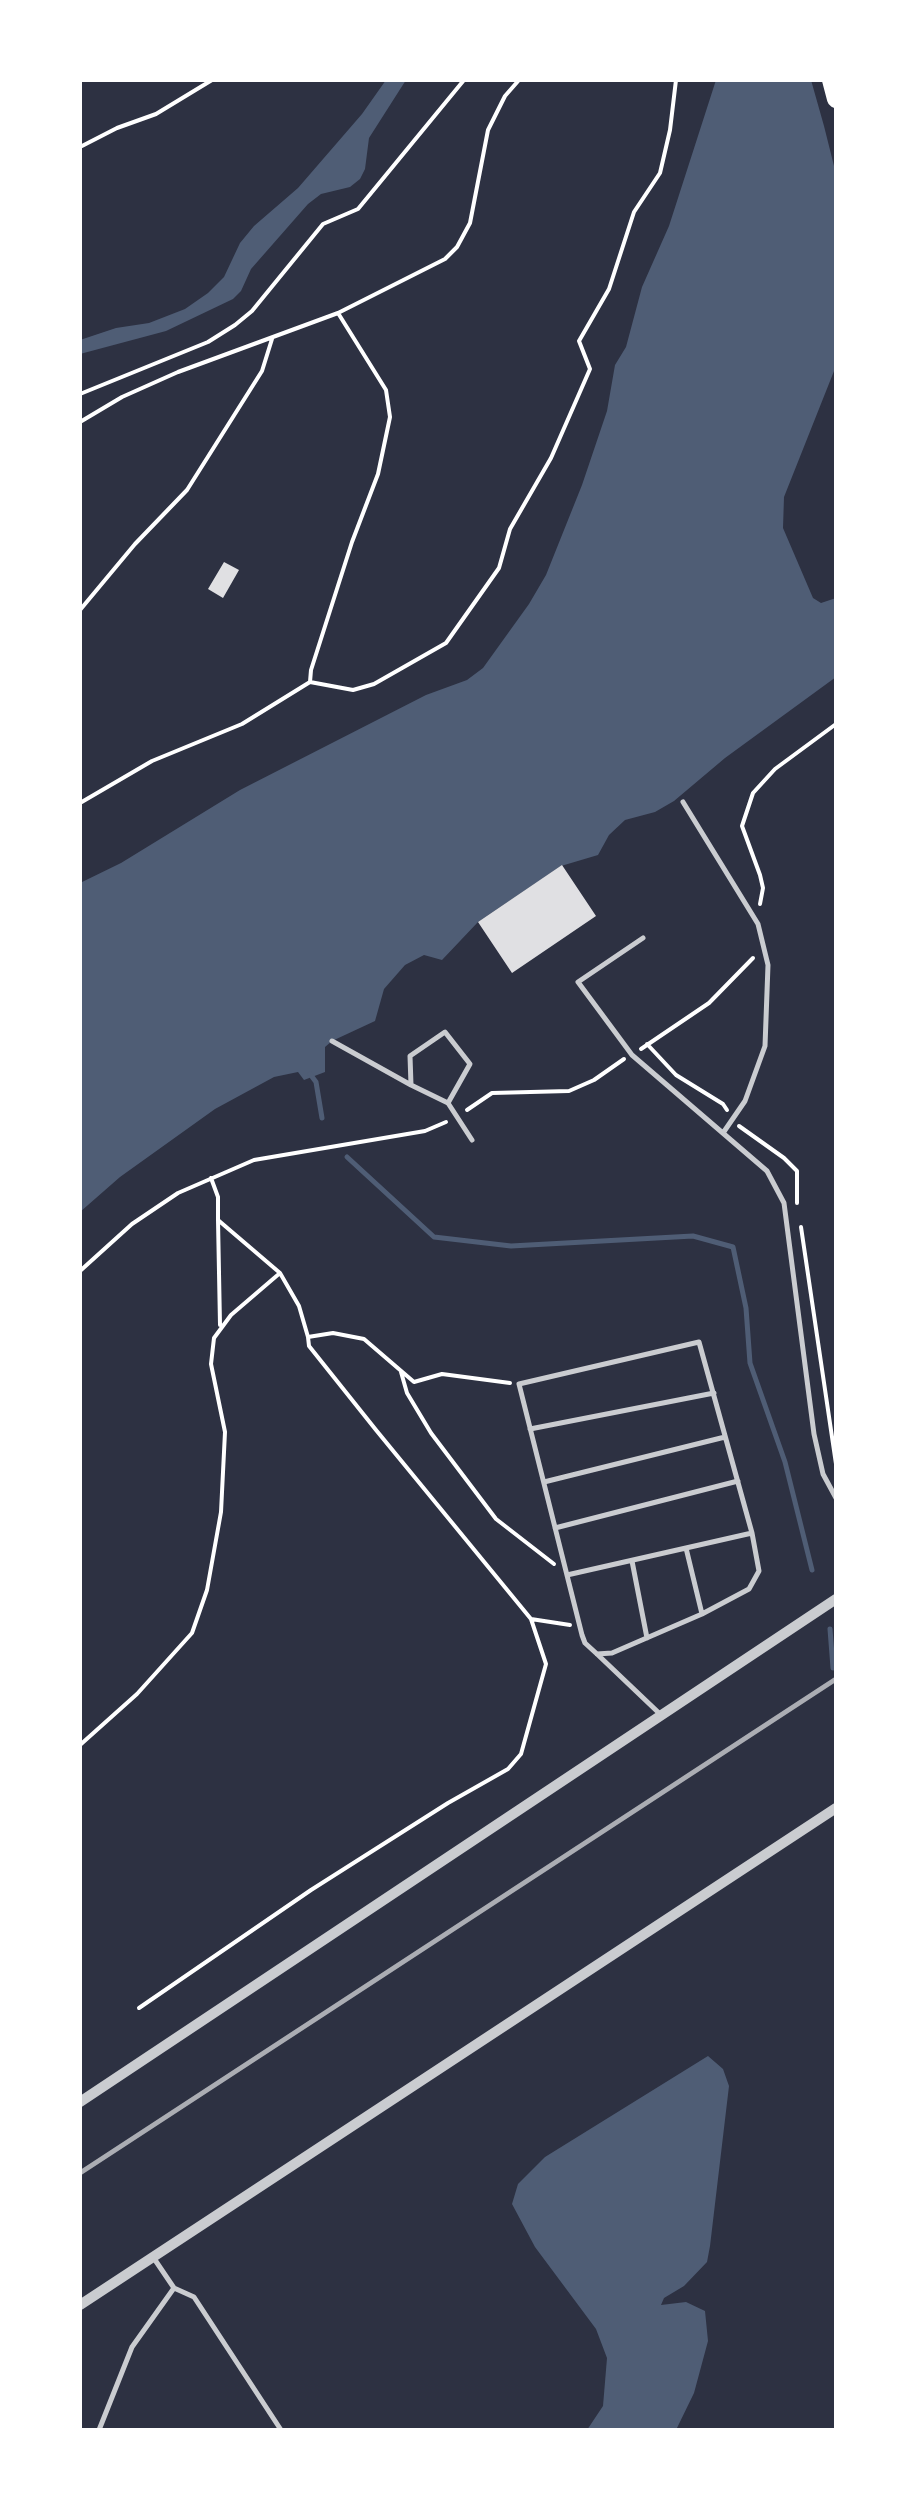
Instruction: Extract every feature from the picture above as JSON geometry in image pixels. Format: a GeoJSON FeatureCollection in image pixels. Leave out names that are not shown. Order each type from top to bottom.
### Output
{"type":"FeatureCollection","features":[{"type":"Feature","properties":{"kind":"highway"},"geometry":{"type":"LineString","coordinates":[[830,80],[836,100]]}},
{"type":"Feature","properties":{"kind":"street"},"geometry":{"type":"LineString","coordinates":[[80,2102],[836,1598]]}},
{"type":"Feature","properties":{"kind":"street"},"geometry":{"type":"LineString","coordinates":[[80,2305],[836,1808]]}},
{"type":"Feature","properties":{"kind":"lane"},"geometry":{"type":"LineString","coordinates":[[683,802],[758,924],[768,965],[765,1046],[744,1101],[723,1134]]}},
{"type":"Feature","properties":{"kind":"lane"},"geometry":{"type":"LineString","coordinates":[[643,938],[578,982],[632,1055],[767,1171],[784,1204],[814,1434],[823,1474],[836,1498]]}},
{"type":"Feature","properties":{"kind":"lane"},"geometry":{"type":"LineString","coordinates":[[411,1085],[410,1056],[446,1032],[470,1064],[448,1102]]}},
{"type":"Feature","properties":{"kind":"lane"},"geometry":{"type":"LineString","coordinates":[[332,1040],[448,1102],[472,1140]]}},
{"type":"Feature","properties":{"kind":"lane"},"geometry":{"type":"LineString","coordinates":[[597,1654],[612,1653],[702,1614],[749,1588],[759,1572],[752,1533],[699,1342],[519,1384],[586,1643],[597,1654],[662,1716]]}},
{"type":"Feature","properties":{"kind":"lane"},"geometry":{"type":"LineString","coordinates":[[530,1430],[714,1393]]}},
{"type":"Feature","properties":{"kind":"lane"},"geometry":{"type":"LineString","coordinates":[[544,1482],[725,1437]]}},
{"type":"Feature","properties":{"kind":"lane"},"geometry":{"type":"LineString","coordinates":[[555,1528],[738,1481]]}},
{"type":"Feature","properties":{"kind":"lane"},"geometry":{"type":"LineString","coordinates":[[567,1575],[752,1533]]}},
{"type":"Feature","properties":{"kind":"lane"},"geometry":{"type":"LineString","coordinates":[[686,1548],[702,1614]]}},
{"type":"Feature","properties":{"kind":"lane"},"geometry":{"type":"LineString","coordinates":[[632,1561],[647,1638]]}},
{"type":"Feature","properties":{"kind":"lane"},"geometry":{"type":"LineString","coordinates":[[153,2257],[174,2288],[194,2298],[281,2430]]}},
{"type":"Feature","properties":{"kind":"lane"},"geometry":{"type":"LineString","coordinates":[[98,2430],[132,2347],[174,2288]]}},
{"type":"Feature","properties":{"kind":"path"},"geometry":{"type":"LineString","coordinates":[[80,147],[116,128],[156,114],[212,80]]}},
{"type":"Feature","properties":{"kind":"path"},"geometry":{"type":"LineString","coordinates":[[80,394],[208,342],[235,325],[252,311],[322,224],[358,209],[464,80]]}},
{"type":"Feature","properties":{"kind":"path"},"geometry":{"type":"LineString","coordinates":[[80,422],[122,397],[178,372],[338,313],[444,259],[458,247],[470,223],[488,130],[505,96],[520,80]]}},
{"type":"Feature","properties":{"kind":"path"},"geometry":{"type":"LineString","coordinates":[[80,804],[152,761],[242,724],[310,682],[353,690],[374,684],[446,643],[499,568],[510,529],[550,458],[590,369],[579,341],[619,264],[623,239],[634,212],[660,173],[676,80]]}},
{"type":"Feature","properties":{"kind":"path"},"geometry":{"type":"LineString","coordinates":[[310,682],[352,542],[378,474],[390,417],[386,390],[338,313]]}},
{"type":"Feature","properties":{"kind":"path"},"geometry":{"type":"LineString","coordinates":[[80,610],[187,490],[262,371],[272,337]]}},
{"type":"Feature","properties":{"kind":"path"},"geometry":{"type":"LineString","coordinates":[[758,924],[763,888],[742,826],[753,794],[774,768],[836,724]]}},
{"type":"Feature","properties":{"kind":"path"},"geometry":{"type":"LineString","coordinates":[[80,1271],[132,1224],[178,1193],[254,1160],[425,1131],[492,1093],[569,1090],[594,1080],[709,1003],[754,956]]}},
{"type":"Feature","properties":{"kind":"path"},"geometry":{"type":"LineString","coordinates":[[647,1044],[676,1075],[723,1104],[733,1118]]}},
{"type":"Feature","properties":{"kind":"path"},"geometry":{"type":"LineString","coordinates":[[210,1178],[218,1198],[220,1325]]}},
{"type":"Feature","properties":{"kind":"path"},"geometry":{"type":"LineString","coordinates":[[138,2008],[326,1880],[508,1770],[521,1754],[546,1664],[531,1619],[310,1346],[298,1306],[280,1273],[218,1220]]}},
{"type":"Feature","properties":{"kind":"path"},"geometry":{"type":"LineString","coordinates":[[80,1745],[136,1694],[192,1633],[207,1590],[220,1512],[225,1432],[211,1364],[214,1338],[220,1325],[280,1273]]}},
{"type":"Feature","properties":{"kind":"path"},"geometry":{"type":"LineString","coordinates":[[308,1338],[333,1334],[364,1339],[414,1382],[442,1374],[519,1384]]}},
{"type":"Feature","properties":{"kind":"path"},"geometry":{"type":"LineString","coordinates":[[401,1372],[407,1393],[431,1433],[496,1519],[552,1564],[564,1562]]}},
{"type":"Feature","properties":{"kind":"path"},"geometry":{"type":"LineString","coordinates":[[531,1619],[579,1626]]}},
{"type":"Feature","properties":{"kind":"water"},"geometry":{"type":"Polygon","coordinates":[[[386,80],[406,80],[369,138],[360,179],[350,187],[321,194],[308,204],[251,269],[233,299],[166,331],[80,354],[80,340],[116,328],[149,323],[185,309],[208,293],[224,277],[240,243],[254,226],[298,188],[386,80]]]}},
{"type":"Feature","properties":{"kind":"water"},"geometry":{"type":"Polygon","coordinates":[[[716,80],[836,80],[836,366],[784,497],[783,528],[813,598],[821,603],[836,598],[836,677],[725,758],[674,801],[655,812],[625,820],[609,835],[598,855],[561,866],[478,922],[442,960],[424,955],[405,965],[384,989],[375,1021],[325,1047],[325,1072],[304,1080],[298,1072],[274,1077],[215,1109],[120,1177],[80,1212],[80,883],[121,863],[240,790],[426,695],[467,680],[483,668],[546,575],[582,485],[607,411],[615,365],[626,347],[642,287],[669,226],[716,80]]]}},
{"type":"Feature","properties":{"kind":"water"},"geometry":{"type":"Polygon","coordinates":[[[708,2056],[723,2069],[729,2086],[707,2262],[684,2286],[664,2298],[661,2305],[686,2302],[705,2311],[708,2341],[694,2393],[676,2430],[587,2430],[603,2406],[607,2358],[596,2329],[535,2247],[512,2204],[518,2184],[545,2157],[708,2056]]]}},
{"type":"Feature","properties":{"kind":"pier"},"geometry":{"type":"Polygon","coordinates":[[[811,80],[836,80],[836,174],[824,126],[811,80]]]}},
{"type":"Feature","properties":{"kind":"building"},"geometry":{"type":"Polygon","coordinates":[[[224,562],[239,570],[223,598],[208,589],[224,562]]]}},
{"type":"Feature","properties":{"kind":"building"},"geometry":{"type":"Polygon","coordinates":[[[562,865],[596,916],[512,973],[478,922],[562,865]]]}},
{"type":"Feature","properties":{"kind":"waterway"},"geometry":{"type":"LineString","coordinates":[[310,1074],[316,1082],[322,1118]]}},
{"type":"Feature","properties":{"kind":"waterway"},"geometry":{"type":"LineString","coordinates":[[347,1157],[434,1237],[511,1246],[693,1236],[733,1247],[746,1308],[750,1363],[785,1462],[812,1570]]}},
{"type":"Feature","properties":{"kind":"waterway"},"geometry":{"type":"LineString","coordinates":[[830,1629],[833,1668]]}},
{"type":"Feature","properties":{"kind":"railway"},"geometry":{"type":"LineString","coordinates":[[80,2173],[836,1679]]}}]}
